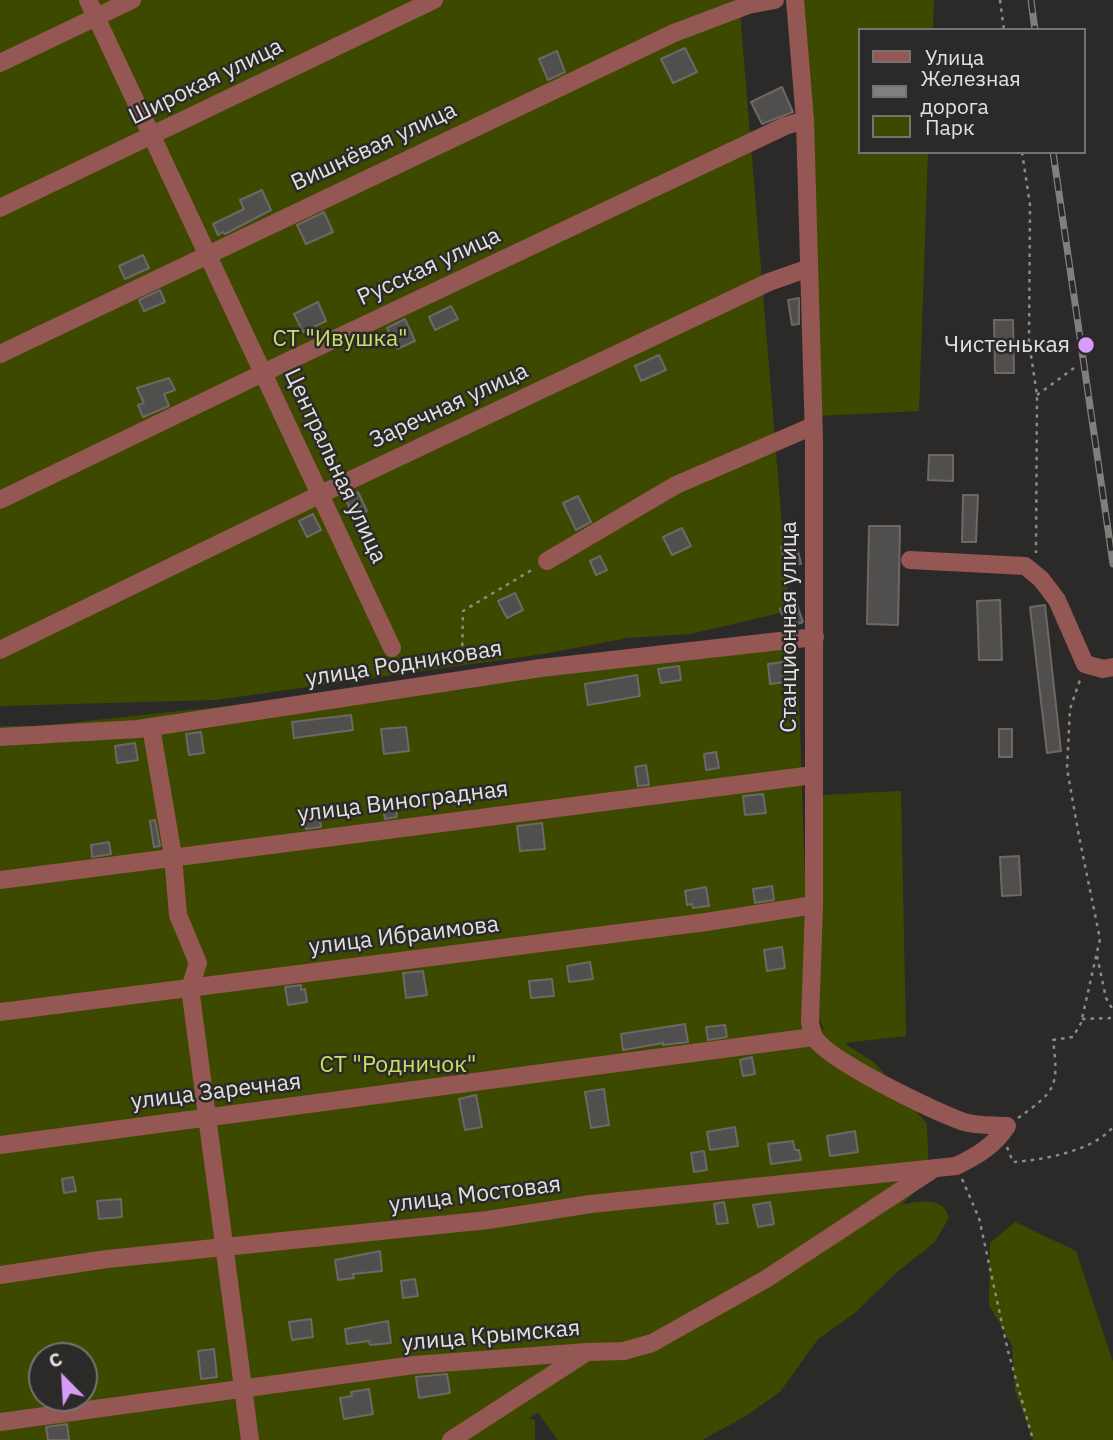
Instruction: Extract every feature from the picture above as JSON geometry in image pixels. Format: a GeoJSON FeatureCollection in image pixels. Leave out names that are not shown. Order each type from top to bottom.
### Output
{"type":"FeatureCollection","features":[{"type":"Feature","properties":{"kind":"street","name":"Центральная улица"},"geometry":{"type":"LineString","coordinates":[[88,0],[392,648]]}},
{"type":"Feature","properties":{"kind":"street"},"geometry":{"type":"LineString","coordinates":[[0,63],[132,0]]}},
{"type":"Feature","properties":{"kind":"street","name":"Широкая улица"},"geometry":{"type":"LineString","coordinates":[[0,208],[435,0]]}},
{"type":"Feature","properties":{"kind":"street","name":"Вишнёвая улица"},"geometry":{"type":"LineString","coordinates":[[0,354],[674,33],[748,5],[775,0]]}},
{"type":"Feature","properties":{"kind":"street","name":"Станционная улица"},"geometry":{"type":"LineString","coordinates":[[795,0],[805,120],[814,426],[814,905],[810,1022],[813,1037]]}},
{"type":"Feature","properties":{"kind":"street","name":"Русская улица"},"geometry":{"type":"LineString","coordinates":[[0,500],[785,126],[805,120]]}},
{"type":"Feature","properties":{"kind":"street","name":"Заречная улица"},"geometry":{"type":"LineString","coordinates":[[0,650],[321,494],[769,282],[809,268]]}},
{"type":"Feature","properties":{"kind":"street"},"geometry":{"type":"LineString","coordinates":[[547,561],[676,485],[814,426]]}},
{"type":"Feature","properties":{"kind":"street"},"geometry":{"type":"LineString","coordinates":[[910,560],[1025,566],[1057,600],[1085,664],[1103,669],[1113,667]]}},
{"type":"Feature","properties":{"kind":"street","name":"улица Родниковая"},"geometry":{"type":"LineString","coordinates":[[0,737],[151,727],[541,668],[815,637]]}},
{"type":"Feature","properties":{"kind":"street"},"geometry":{"type":"LineString","coordinates":[[151,727],[173,856],[178,915],[198,963],[190,988],[250,1440]]}},
{"type":"Feature","properties":{"kind":"street","name":"улица Виноградная"},"geometry":{"type":"LineString","coordinates":[[0,880],[813,775]]}},
{"type":"Feature","properties":{"kind":"street","name":"улица Ибраимова"},"geometry":{"type":"LineString","coordinates":[[0,1012],[706,922],[814,905]]}},
{"type":"Feature","properties":{"kind":"street"},"geometry":{"type":"LineString","coordinates":[[813,1037],[828,1053],[934,1110],[968,1123],[1007,1126],[999,1139],[980,1155],[956,1166]]}},
{"type":"Feature","properties":{"kind":"street","name":"улица Заречная"},"geometry":{"type":"LineString","coordinates":[[0,1144],[813,1037]]}},
{"type":"Feature","properties":{"kind":"street","name":"улица Крымская"},"geometry":{"type":"LineString","coordinates":[[0,1422],[414,1365],[624,1351],[652,1343],[766,1279],[938,1166]]}},
{"type":"Feature","properties":{"kind":"street","name":"улица Мостовая"},"geometry":{"type":"LineString","coordinates":[[0,1275],[107,1259],[488,1220],[591,1204],[956,1166]]}},
{"type":"Feature","properties":{"kind":"street"},"geometry":{"type":"LineString","coordinates":[[451,1440],[587,1352]]}},
{"type":"Feature","properties":{"kind":"path"},"geometry":{"type":"LineString","coordinates":[[1000,0],[1004,28]]}},
{"type":"Feature","properties":{"kind":"path"},"geometry":{"type":"LineString","coordinates":[[1022,154],[1030,205],[1030,342],[1038,395],[1035,574]]}},
{"type":"Feature","properties":{"kind":"path"},"geometry":{"type":"LineString","coordinates":[[1038,395],[1074,368]]}},
{"type":"Feature","properties":{"kind":"path"},"geometry":{"type":"LineString","coordinates":[[462,681],[463,611],[547,561]]}},
{"type":"Feature","properties":{"kind":"path"},"geometry":{"type":"LineString","coordinates":[[392,648],[408,690]]}},
{"type":"Feature","properties":{"kind":"path"},"geometry":{"type":"LineString","coordinates":[[1085,664],[1070,709],[1067,769],[1100,939],[1082,1019],[1073,1037],[1053,1041],[1057,1069],[1053,1087],[1045,1098],[1007,1126],[1007,1146],[1013,1161],[1045,1160],[1091,1143],[1113,1127]]}},
{"type":"Feature","properties":{"kind":"path"},"geometry":{"type":"LineString","coordinates":[[1097,954],[1106,998],[1113,1010]]}},
{"type":"Feature","properties":{"kind":"path"},"geometry":{"type":"LineString","coordinates":[[1082,1019],[1113,1018]]}},
{"type":"Feature","properties":{"kind":"path"},"geometry":{"type":"LineString","coordinates":[[956,1166],[979,1218],[1008,1351],[1032,1440]]}},
{"type":"Feature","properties":{"kind":"green space","name":"СТ \"Ивушка\""},"geometry":{"type":"Polygon","coordinates":[[[0,0],[739,0],[789,611],[690,634],[628,638],[543,654],[215,700],[0,706],[0,0]]]}},
{"type":"Feature","properties":{"kind":"green space"},"geometry":{"type":"Polygon","coordinates":[[[800,0],[934,0],[933,28],[858,28],[858,154],[928,154],[919,411],[818,416],[800,0]]]}},
{"type":"Feature","properties":{"kind":"green space","name":"СТ \"Родничок\""},"geometry":{"type":"Polygon","coordinates":[[[797,645],[810,1022],[825,1030],[812,1008],[823,795],[901,791],[906,1036],[844,1043],[875,1063],[927,1124],[929,1178],[901,1205],[936,1203],[942,1206],[949,1218],[934,1243],[897,1272],[855,1313],[818,1339],[780,1392],[746,1416],[702,1440],[558,1440],[538,1413],[528,1419],[535,1420],[535,1440],[0,1440],[0,726],[40,726],[797,645]]]}},
{"type":"Feature","properties":{"kind":"green space"},"geometry":{"type":"Polygon","coordinates":[[[1015,1222],[1076,1251],[1113,1362],[1113,1440],[1033,1440],[1015,1390],[1012,1345],[989,1305],[990,1243],[1015,1222]]]}},
{"type":"Feature","properties":{"kind":"building"},"geometry":{"type":"Polygon","coordinates":[[[685,48],[697,72],[673,83],[661,59],[685,48]]]}},
{"type":"Feature","properties":{"kind":"building"},"geometry":{"type":"Polygon","coordinates":[[[557,51],[565,72],[548,80],[539,59],[557,51]]]}},
{"type":"Feature","properties":{"kind":"building"},"geometry":{"type":"Polygon","coordinates":[[[782,87],[793,112],[762,124],[751,102],[782,87]]]}},
{"type":"Feature","properties":{"kind":"building"},"geometry":{"type":"Polygon","coordinates":[[[262,190],[271,210],[218,235],[213,224],[244,209],[240,200],[262,190]]]}},
{"type":"Feature","properties":{"kind":"building"},"geometry":{"type":"Polygon","coordinates":[[[324,212],[333,232],[306,244],[297,225],[324,212]]]}},
{"type":"Feature","properties":{"kind":"building"},"geometry":{"type":"Polygon","coordinates":[[[143,255],[149,268],[125,279],[119,266],[143,255]]]}},
{"type":"Feature","properties":{"kind":"building"},"geometry":{"type":"Polygon","coordinates":[[[160,290],[165,302],[144,311],[139,300],[160,290]]]}},
{"type":"Feature","properties":{"kind":"building"},"geometry":{"type":"Polygon","coordinates":[[[799,298],[799,324],[792,325],[788,300],[799,298]]]}},
{"type":"Feature","properties":{"kind":"building"},"geometry":{"type":"Polygon","coordinates":[[[318,302],[326,321],[303,332],[294,314],[318,302]]]}},
{"type":"Feature","properties":{"kind":"building"},"geometry":{"type":"Polygon","coordinates":[[[451,306],[458,319],[435,330],[429,317],[451,306]]]}},
{"type":"Feature","properties":{"kind":"building"},"geometry":{"type":"Polygon","coordinates":[[[405,319],[415,341],[397,349],[387,328],[405,319]]]}},
{"type":"Feature","properties":{"kind":"building"},"geometry":{"type":"Polygon","coordinates":[[[994,320],[1013,320],[1014,373],[995,373],[994,320]]]}},
{"type":"Feature","properties":{"kind":"building"},"geometry":{"type":"Polygon","coordinates":[[[659,355],[666,370],[641,381],[635,366],[659,355]]]}},
{"type":"Feature","properties":{"kind":"building"},"geometry":{"type":"Polygon","coordinates":[[[169,378],[175,390],[164,394],[169,406],[143,417],[138,405],[144,403],[137,388],[169,378]]]}},
{"type":"Feature","properties":{"kind":"building"},"geometry":{"type":"Polygon","coordinates":[[[929,455],[953,455],[953,481],[928,480],[929,455]]]}},
{"type":"Feature","properties":{"kind":"building"},"geometry":{"type":"Polygon","coordinates":[[[358,492],[367,511],[354,517],[345,498],[358,492]]]}},
{"type":"Feature","properties":{"kind":"building"},"geometry":{"type":"Polygon","coordinates":[[[963,495],[978,495],[976,542],[962,542],[963,495]]]}},
{"type":"Feature","properties":{"kind":"building"},"geometry":{"type":"Polygon","coordinates":[[[578,496],[591,522],[576,530],[563,503],[578,496]]]}},
{"type":"Feature","properties":{"kind":"building"},"geometry":{"type":"Polygon","coordinates":[[[313,514],[321,530],[307,537],[299,521],[313,514]]]}},
{"type":"Feature","properties":{"kind":"building"},"geometry":{"type":"Polygon","coordinates":[[[869,526],[900,526],[898,625],[867,624],[869,526]]]}},
{"type":"Feature","properties":{"kind":"building"},"geometry":{"type":"Polygon","coordinates":[[[682,528],[691,546],[672,555],[663,537],[682,528]]]}},
{"type":"Feature","properties":{"kind":"building"},"geometry":{"type":"Polygon","coordinates":[[[796,543],[801,564],[786,567],[781,547],[796,543]]]}},
{"type":"Feature","properties":{"kind":"building"},"geometry":{"type":"Polygon","coordinates":[[[600,556],[607,570],[596,575],[590,561],[600,556]]]}},
{"type":"Feature","properties":{"kind":"building"},"geometry":{"type":"Polygon","coordinates":[[[515,593],[523,610],[507,618],[498,601],[515,593]]]}},
{"type":"Feature","properties":{"kind":"building"},"geometry":{"type":"Polygon","coordinates":[[[1000,600],[1002,660],[979,660],[977,601],[1000,600]]]}},
{"type":"Feature","properties":{"kind":"building"},"geometry":{"type":"Polygon","coordinates":[[[796,602],[803,622],[787,628],[780,609],[796,602]]]}},
{"type":"Feature","properties":{"kind":"building"},"geometry":{"type":"Polygon","coordinates":[[[1045,605],[1061,751],[1047,753],[1030,607],[1045,605]]]}},
{"type":"Feature","properties":{"kind":"building"},"geometry":{"type":"Polygon","coordinates":[[[791,661],[793,681],[770,684],[768,664],[791,661]]]}},
{"type":"Feature","properties":{"kind":"building"},"geometry":{"type":"Polygon","coordinates":[[[679,666],[681,680],[661,683],[658,669],[679,666]]]}},
{"type":"Feature","properties":{"kind":"building"},"geometry":{"type":"Polygon","coordinates":[[[637,675],[640,696],[588,705],[585,684],[637,675]]]}},
{"type":"Feature","properties":{"kind":"building"},"geometry":{"type":"Polygon","coordinates":[[[351,715],[353,730],[294,738],[292,722],[351,715]]]}},
{"type":"Feature","properties":{"kind":"building"},"geometry":{"type":"Polygon","coordinates":[[[406,727],[409,751],[384,754],[381,729],[406,727]]]}},
{"type":"Feature","properties":{"kind":"building"},"geometry":{"type":"Polygon","coordinates":[[[999,729],[1012,729],[1012,757],[999,757],[999,729]]]}},
{"type":"Feature","properties":{"kind":"building"},"geometry":{"type":"Polygon","coordinates":[[[201,732],[204,753],[189,755],[186,734],[201,732]]]}},
{"type":"Feature","properties":{"kind":"building"},"geometry":{"type":"Polygon","coordinates":[[[135,743],[138,760],[117,763],[115,746],[135,743]]]}},
{"type":"Feature","properties":{"kind":"building"},"geometry":{"type":"Polygon","coordinates":[[[716,752],[719,768],[706,770],[704,754],[716,752]]]}},
{"type":"Feature","properties":{"kind":"building"},"geometry":{"type":"Polygon","coordinates":[[[646,765],[649,785],[638,786],[635,767],[646,765]]]}},
{"type":"Feature","properties":{"kind":"building"},"geometry":{"type":"Polygon","coordinates":[[[763,794],[766,813],[745,815],[743,796],[763,794]]]}},
{"type":"Feature","properties":{"kind":"building"},"geometry":{"type":"Polygon","coordinates":[[[395,799],[397,817],[385,819],[382,801],[395,799]]]}},
{"type":"Feature","properties":{"kind":"building"},"geometry":{"type":"Polygon","coordinates":[[[318,808],[321,827],[306,829],[303,810],[318,808]]]}},
{"type":"Feature","properties":{"kind":"building"},"geometry":{"type":"Polygon","coordinates":[[[155,820],[160,846],[154,847],[150,821],[155,820]]]}},
{"type":"Feature","properties":{"kind":"building"},"geometry":{"type":"Polygon","coordinates":[[[542,823],[545,849],[520,851],[517,826],[542,823]]]}},
{"type":"Feature","properties":{"kind":"building"},"geometry":{"type":"Polygon","coordinates":[[[109,842],[111,854],[92,857],[91,845],[109,842]]]}},
{"type":"Feature","properties":{"kind":"building"},"geometry":{"type":"Polygon","coordinates":[[[1019,856],[1021,895],[1002,896],[1000,857],[1019,856]]]}},
{"type":"Feature","properties":{"kind":"building"},"geometry":{"type":"Polygon","coordinates":[[[772,886],[774,900],[755,903],[753,889],[772,886]]]}},
{"type":"Feature","properties":{"kind":"building"},"geometry":{"type":"Polygon","coordinates":[[[706,887],[709,906],[693,908],[692,904],[687,905],[685,891],[706,887]]]}},
{"type":"Feature","properties":{"kind":"building"},"geometry":{"type":"Polygon","coordinates":[[[782,947],[785,968],[767,971],[764,950],[782,947]]]}},
{"type":"Feature","properties":{"kind":"building"},"geometry":{"type":"Polygon","coordinates":[[[590,962],[593,979],[569,982],[567,966],[590,962]]]}},
{"type":"Feature","properties":{"kind":"building"},"geometry":{"type":"Polygon","coordinates":[[[423,971],[427,995],[406,998],[403,973],[423,971]]]}},
{"type":"Feature","properties":{"kind":"building"},"geometry":{"type":"Polygon","coordinates":[[[552,979],[554,996],[531,998],[529,981],[552,979]]]}},
{"type":"Feature","properties":{"kind":"building"},"geometry":{"type":"Polygon","coordinates":[[[301,985],[301,990],[305,989],[307,1002],[288,1005],[285,987],[301,985]]]}},
{"type":"Feature","properties":{"kind":"building"},"geometry":{"type":"Polygon","coordinates":[[[685,1024],[688,1042],[623,1050],[621,1034],[685,1024]]]}},
{"type":"Feature","properties":{"kind":"building"},"geometry":{"type":"Polygon","coordinates":[[[725,1025],[727,1037],[708,1040],[706,1027],[725,1025]]]}},
{"type":"Feature","properties":{"kind":"building"},"geometry":{"type":"Polygon","coordinates":[[[752,1057],[755,1074],[743,1076],[740,1060],[752,1057]]]}},
{"type":"Feature","properties":{"kind":"building"},"geometry":{"type":"Polygon","coordinates":[[[604,1089],[609,1125],[591,1128],[585,1092],[604,1089]]]}},
{"type":"Feature","properties":{"kind":"building"},"geometry":{"type":"Polygon","coordinates":[[[476,1095],[482,1127],[465,1130],[459,1099],[476,1095]]]}},
{"type":"Feature","properties":{"kind":"building"},"geometry":{"type":"Polygon","coordinates":[[[735,1127],[738,1146],[710,1150],[707,1132],[735,1127]]]}},
{"type":"Feature","properties":{"kind":"building"},"geometry":{"type":"Polygon","coordinates":[[[855,1131],[858,1152],[830,1156],[827,1136],[855,1131]]]}},
{"type":"Feature","properties":{"kind":"building"},"geometry":{"type":"Polygon","coordinates":[[[793,1141],[801,1160],[771,1164],[768,1144],[793,1141]]]}},
{"type":"Feature","properties":{"kind":"building"},"geometry":{"type":"Polygon","coordinates":[[[704,1151],[707,1170],[694,1172],[691,1153],[704,1151]]]}},
{"type":"Feature","properties":{"kind":"building"},"geometry":{"type":"Polygon","coordinates":[[[73,1177],[76,1191],[64,1193],[62,1179],[73,1177]]]}},
{"type":"Feature","properties":{"kind":"building"},"geometry":{"type":"Polygon","coordinates":[[[121,1199],[122,1217],[99,1219],[97,1201],[121,1199]]]}},
{"type":"Feature","properties":{"kind":"building"},"geometry":{"type":"Polygon","coordinates":[[[724,1202],[728,1223],[717,1224],[714,1204],[724,1202]]]}},
{"type":"Feature","properties":{"kind":"building"},"geometry":{"type":"Polygon","coordinates":[[[770,1202],[774,1224],[758,1227],[753,1205],[770,1202]]]}},
{"type":"Feature","properties":{"kind":"building"},"geometry":{"type":"Polygon","coordinates":[[[380,1251],[382,1271],[353,1274],[354,1278],[338,1280],[335,1260],[380,1251]]]}},
{"type":"Feature","properties":{"kind":"building"},"geometry":{"type":"Polygon","coordinates":[[[415,1279],[418,1296],[403,1298],[401,1281],[415,1279]]]}},
{"type":"Feature","properties":{"kind":"building"},"geometry":{"type":"Polygon","coordinates":[[[311,1319],[313,1337],[292,1340],[289,1322],[311,1319]]]}},
{"type":"Feature","properties":{"kind":"building"},"geometry":{"type":"Polygon","coordinates":[[[388,1321],[391,1343],[370,1345],[369,1341],[347,1344],[345,1329],[388,1321]]]}},
{"type":"Feature","properties":{"kind":"building"},"geometry":{"type":"Polygon","coordinates":[[[214,1349],[217,1377],[201,1379],[198,1351],[214,1349]]]}},
{"type":"Feature","properties":{"kind":"building"},"geometry":{"type":"Polygon","coordinates":[[[447,1374],[450,1393],[419,1398],[416,1377],[447,1374]]]}},
{"type":"Feature","properties":{"kind":"building"},"geometry":{"type":"Polygon","coordinates":[[[369,1389],[373,1414],[344,1419],[340,1398],[352,1396],[351,1392],[369,1389]]]}},
{"type":"Feature","properties":{"kind":"building"},"geometry":{"type":"Polygon","coordinates":[[[67,1424],[69,1440],[48,1440],[46,1427],[67,1424]]]}},
{"type":"Feature","properties":{"kind":"railway"},"geometry":{"type":"LineString","coordinates":[[1031,0],[1035,28]]}},
{"type":"Feature","properties":{"kind":"railway"},"geometry":{"type":"LineString","coordinates":[[1053,154],[1113,564]]}},
{"type":"Feature","properties":{"kind":"place","name":"Чистенькая"},"geometry":{"type":"Point","coordinates":[1086,345]}}]}
